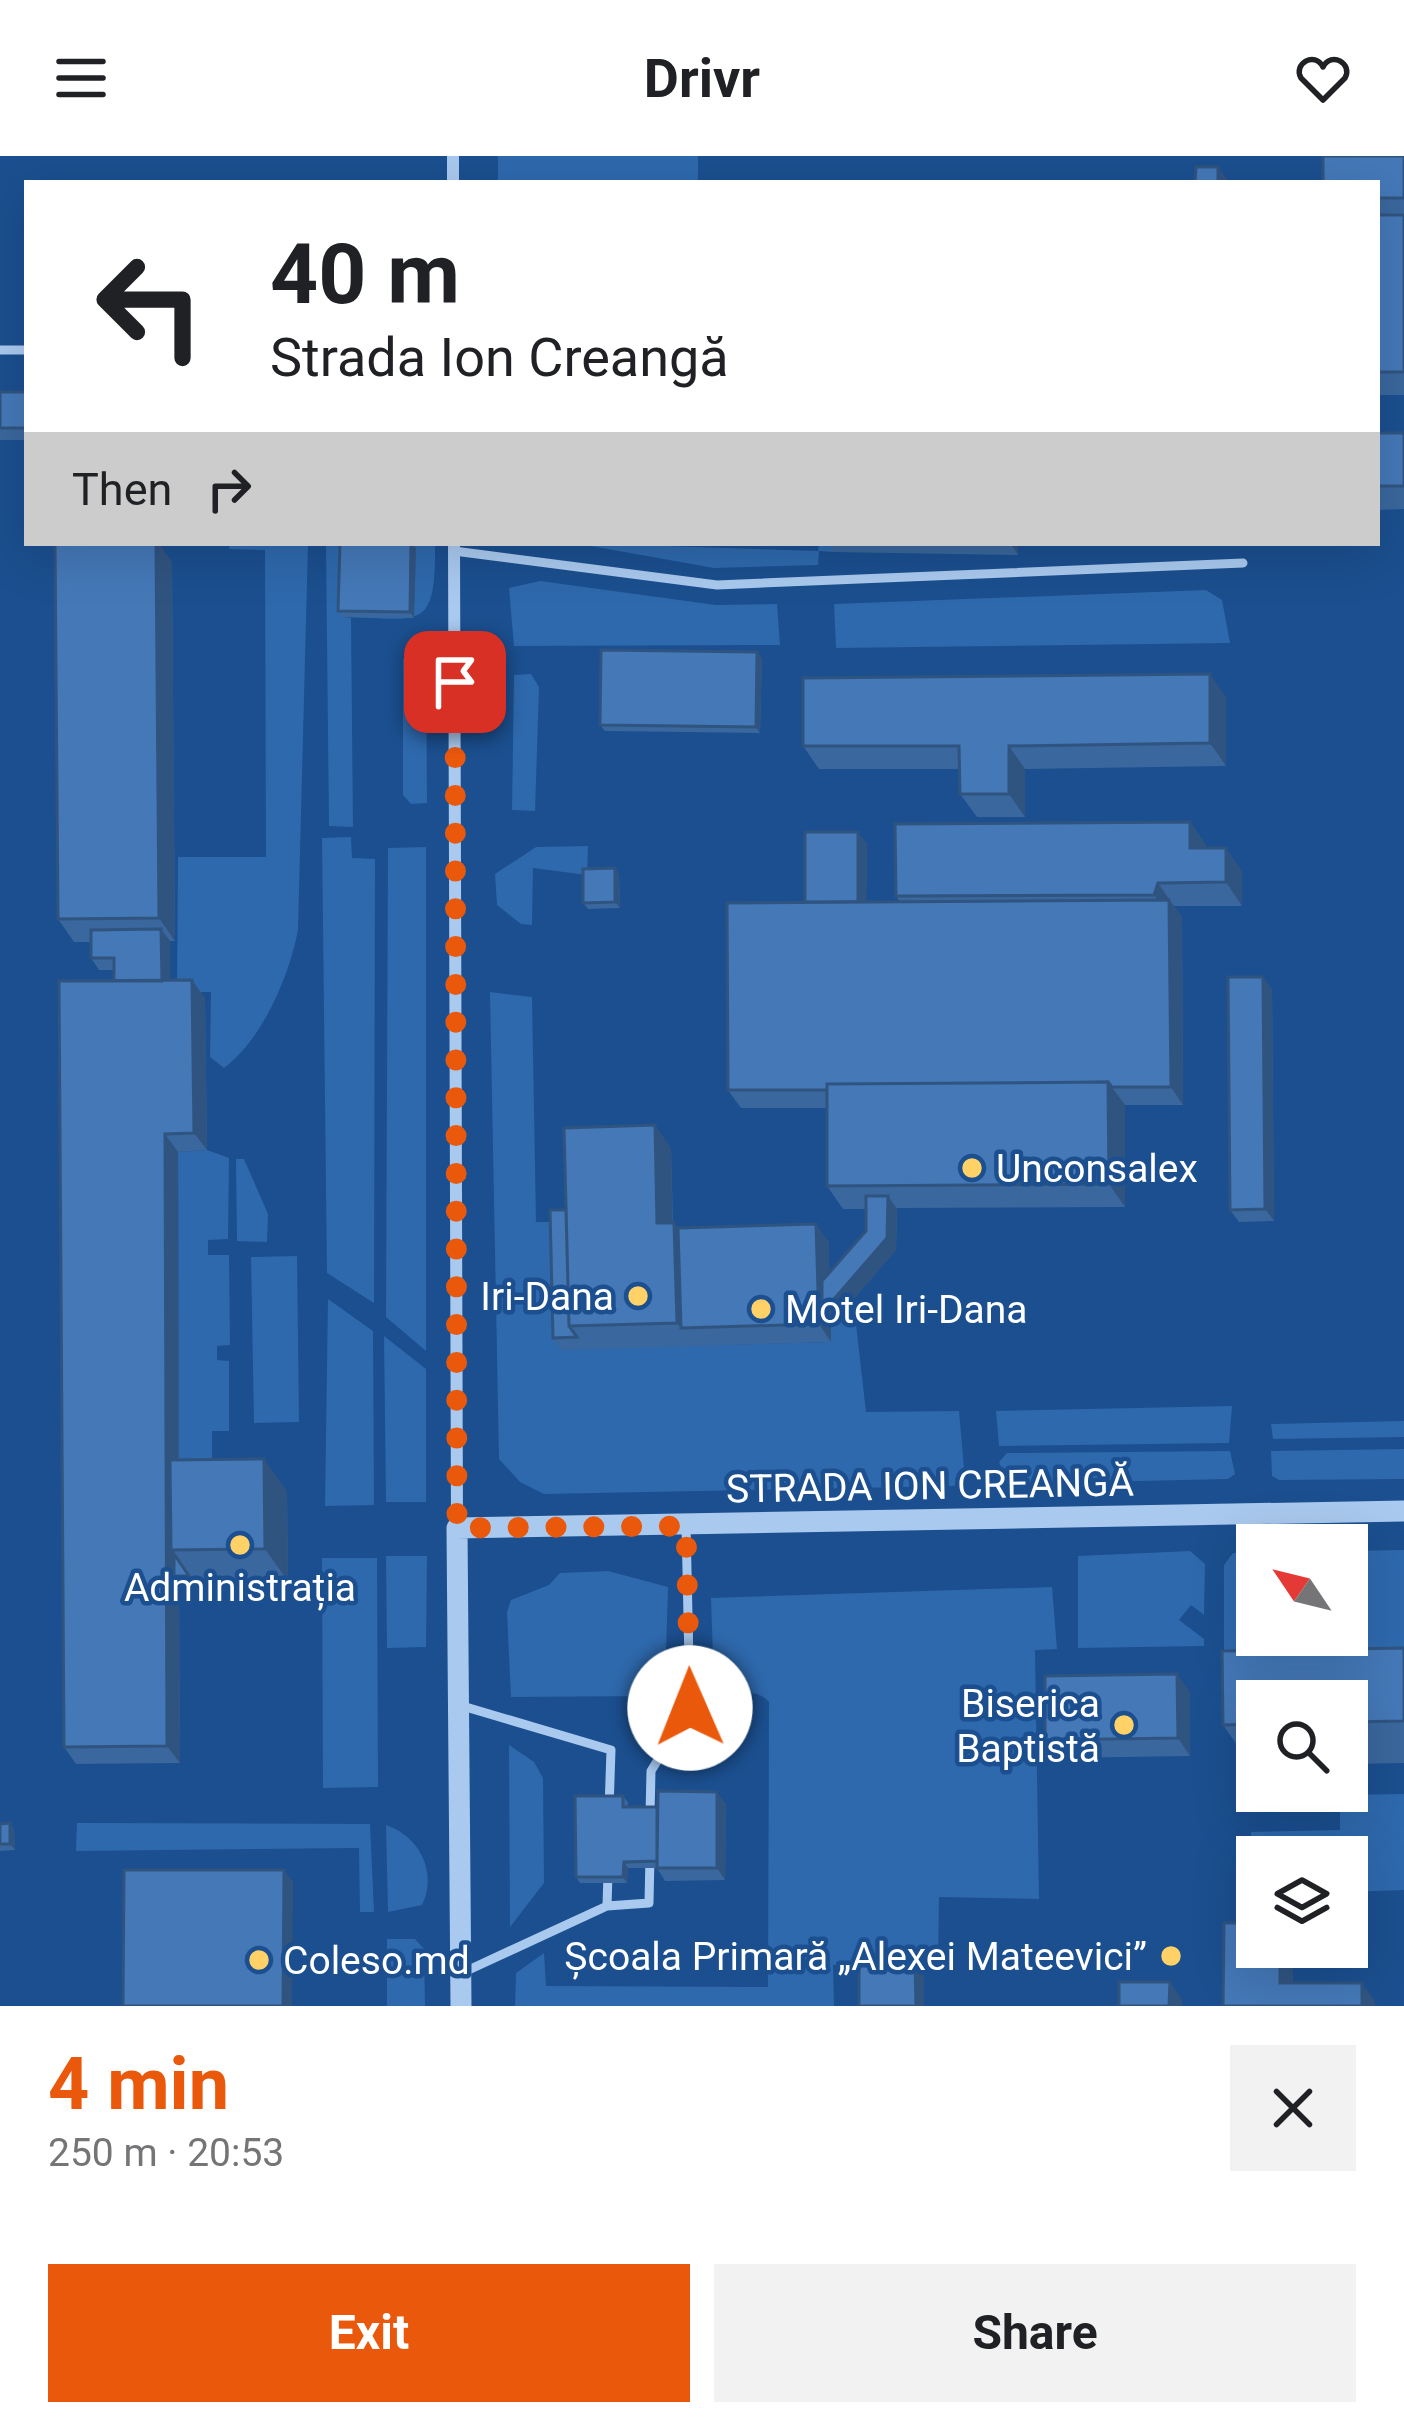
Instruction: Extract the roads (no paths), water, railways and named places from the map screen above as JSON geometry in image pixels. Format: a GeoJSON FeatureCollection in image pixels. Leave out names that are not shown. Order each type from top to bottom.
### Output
{"type":"FeatureCollection","features":[{"type":"Feature","properties":{"kind":"street"},"geometry":{"type":"LineString","coordinates":[[454,547],[461,2006]]}},
{"type":"Feature","properties":{"kind":"street","name":"STRADA ION CREANGĂ"},"geometry":{"type":"LineString","coordinates":[[457,1528],[1404,1511]]}},
{"type":"Feature","properties":{"kind":"lane"},"geometry":{"type":"LineString","coordinates":[[454,547],[717,585],[1243,562]]}},
{"type":"Feature","properties":{"kind":"lane"},"geometry":{"type":"LineString","coordinates":[[461,1973],[607,1906],[650,1904],[651,1771],[690,1708],[686,1526]]}},
{"type":"Feature","properties":{"kind":"lane"},"geometry":{"type":"LineString","coordinates":[[458,1704],[611,1750],[609,1817]]}},
{"type":"Feature","properties":{"kind":"lane"},"geometry":{"type":"LineString","coordinates":[[607,1906],[608,1862]]}},
{"type":"Feature","properties":{"kind":"place","name":"Unconsalex"},"geometry":{"type":"Point","coordinates":[972,1168]}},
{"type":"Feature","properties":{"kind":"place","name":"Iri-Dana"},"geometry":{"type":"Point","coordinates":[638,1296]}},
{"type":"Feature","properties":{"kind":"place","name":"Motel Iri-Dana"},"geometry":{"type":"Point","coordinates":[761,1309]}},
{"type":"Feature","properties":{"kind":"place","name":"Administrația"},"geometry":{"type":"Point","coordinates":[240,1545]}},
{"type":"Feature","properties":{"kind":"place","name":"Biserica Baptistă"},"geometry":{"type":"Point","coordinates":[1124,1725]}},
{"type":"Feature","properties":{"kind":"place","name":"Școala Primară „Alexei Mateevici”"},"geometry":{"type":"Point","coordinates":[1171,1956]}},
{"type":"Feature","properties":{"kind":"place","name":"Coleso.md"},"geometry":{"type":"Point","coordinates":[259,1960]}}]}
